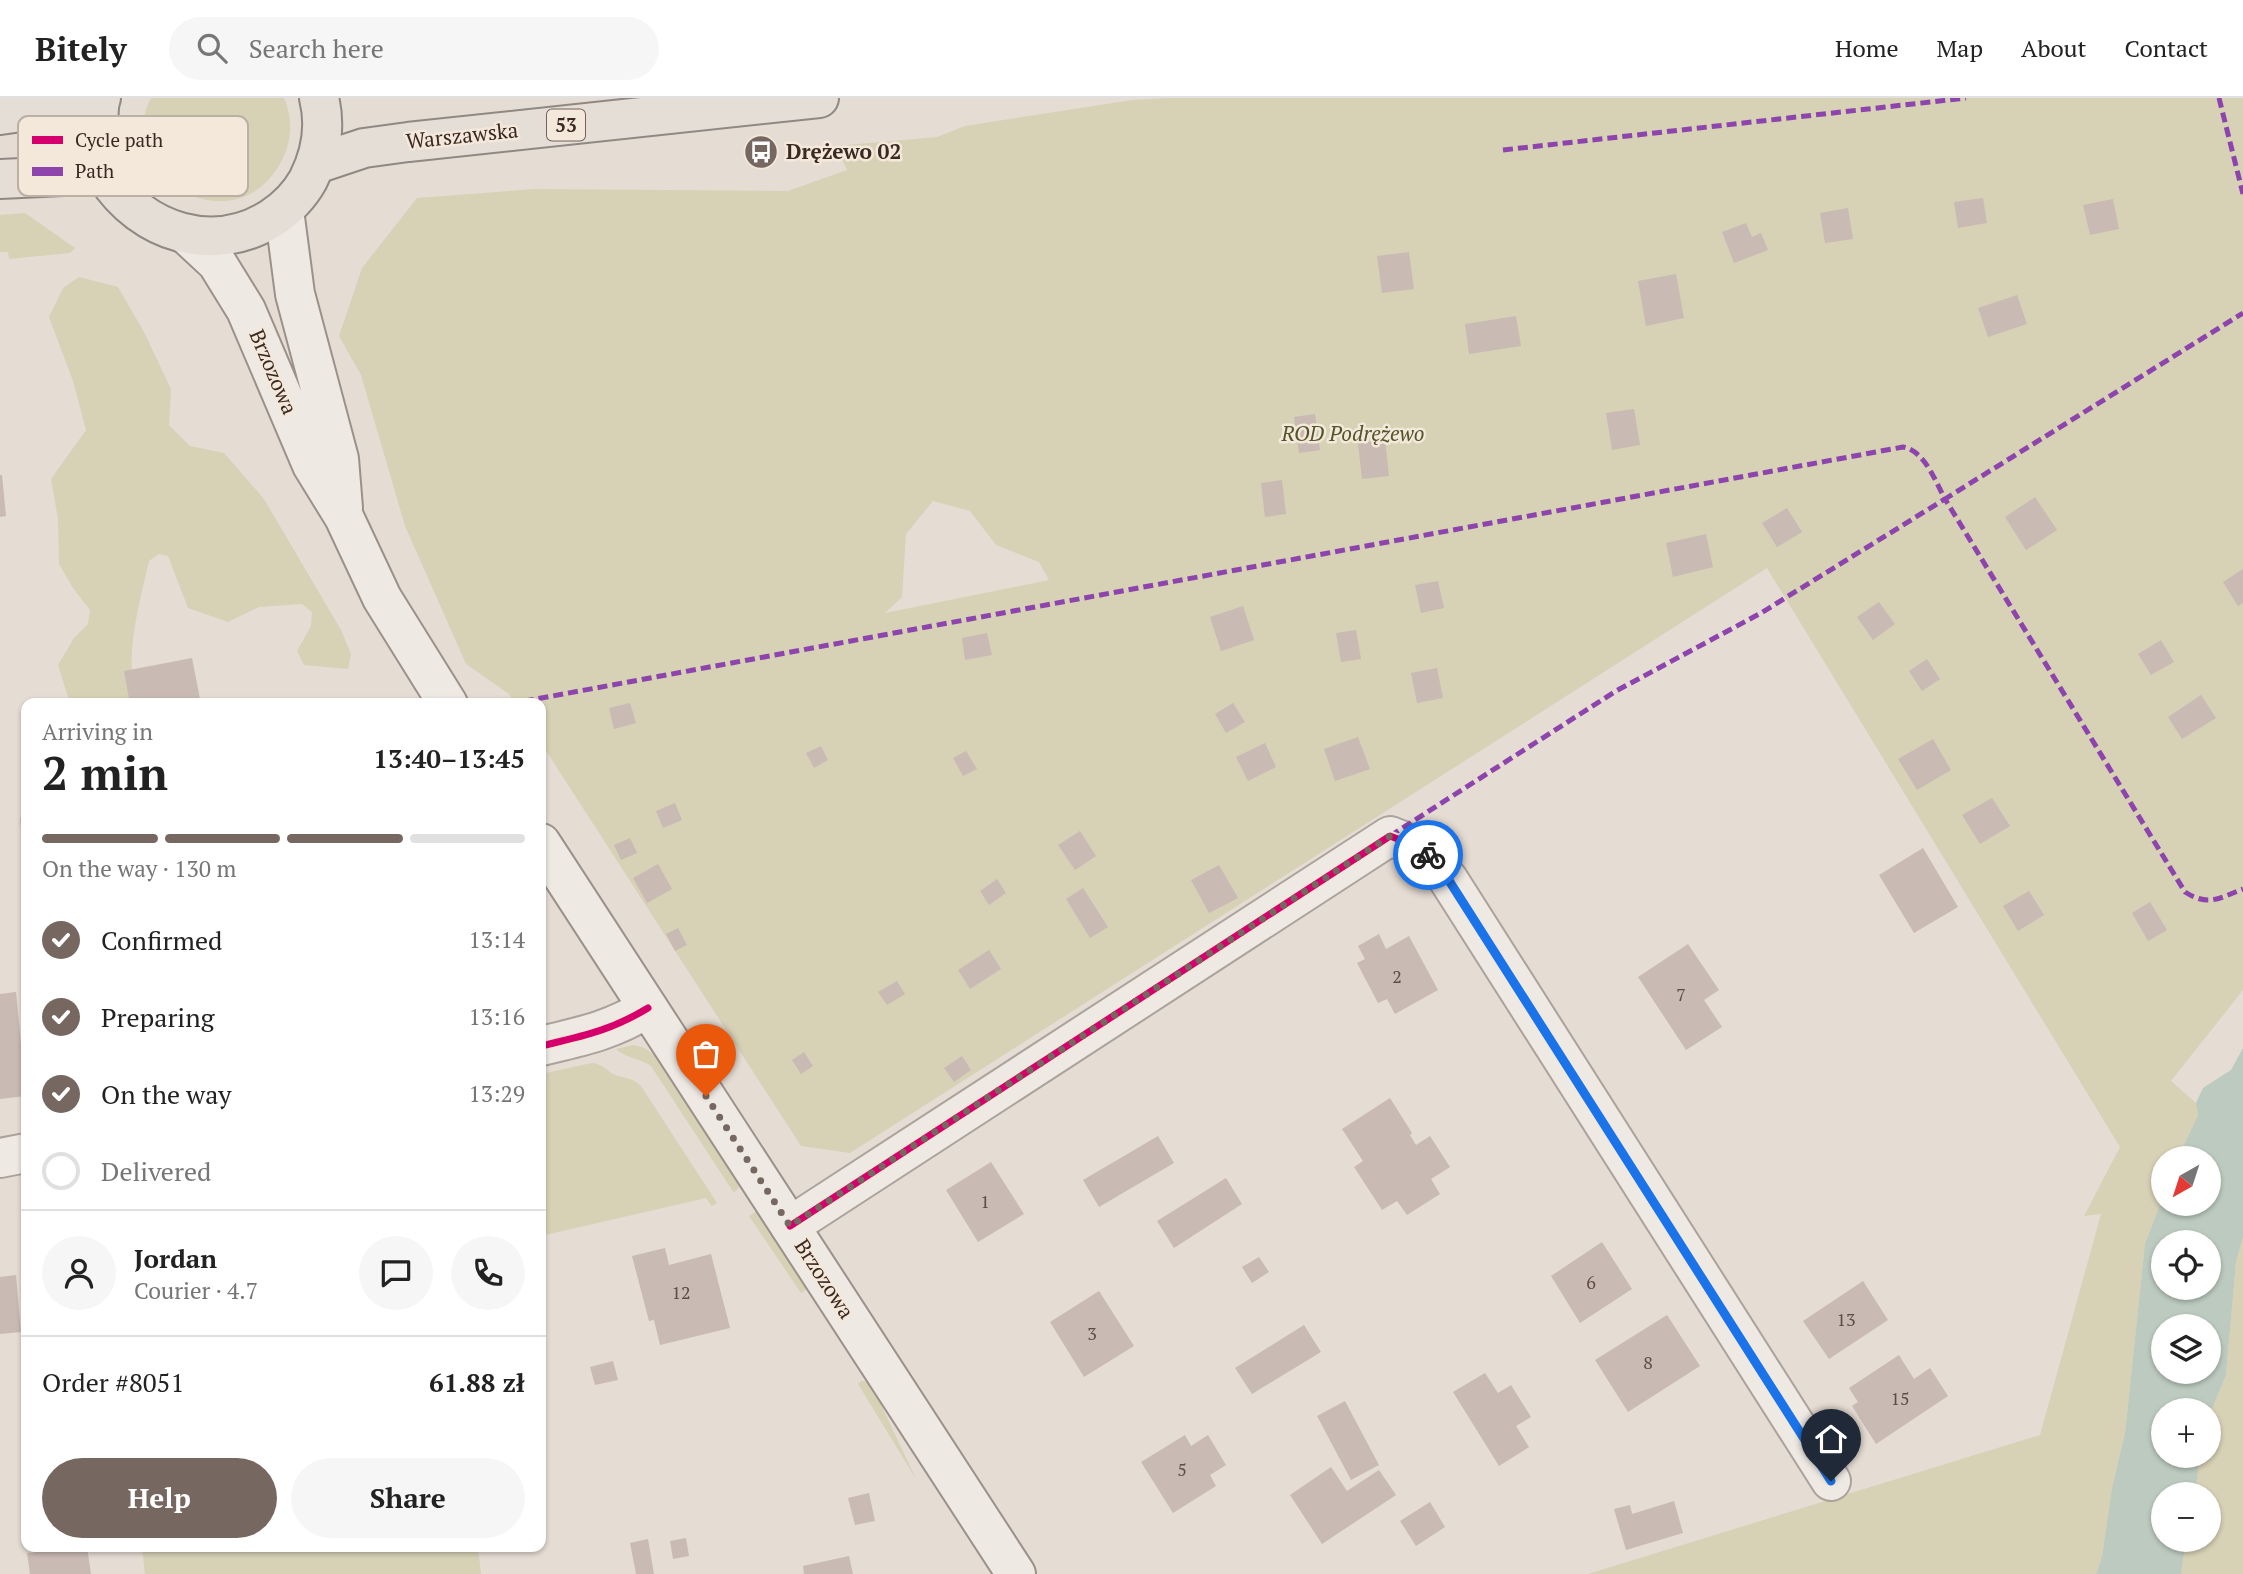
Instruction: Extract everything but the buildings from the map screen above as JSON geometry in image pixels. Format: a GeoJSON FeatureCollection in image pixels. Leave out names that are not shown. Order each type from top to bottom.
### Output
{"type":"FeatureCollection","features":[{"type":"Feature","properties":{"kind":"main road"},"geometry":{"type":"LineString","coordinates":[[123,196],[129,204],[160,226],[188,236],[214,238],[257,228],[284,210],[303,190],[316,164],[322,137],[319,98]]}},
{"type":"Feature","properties":{"kind":"main road","name":"Warszawska"},"geometry":{"type":"LineString","coordinates":[[316,164],[364,148],[408,142],[819,98]]}},
{"type":"Feature","properties":{"kind":"main road"},"geometry":{"type":"LineString","coordinates":[[0,115],[100,100]]}},
{"type":"Feature","properties":{"kind":"main road"},"geometry":{"type":"LineString","coordinates":[[0,179],[18,178]]}},
{"type":"Feature","properties":{"kind":"main road","name":"Brzozowa"},"geometry":{"type":"LineString","coordinates":[[284,210],[295,294],[339,458],[344,517]]}},
{"type":"Feature","properties":{"kind":"main road","name":"Brzozowa"},"geometry":{"type":"LineString","coordinates":[[188,236],[217,263],[246,310],[312,465],[344,517],[382,598],[444,698]]}},
{"type":"Feature","properties":{"kind":"main road"},"geometry":{"type":"LineString","coordinates":[[790,1226],[1390,836],[1428,855],[1448,879],[1831,1481]]}},
{"type":"Feature","properties":{"kind":"main road","name":"Brzozowa"},"geometry":{"type":"LineString","coordinates":[[546,851],[1016,1574]]}},
{"type":"Feature","properties":{"kind":"main road"},"geometry":{"type":"LineString","coordinates":[[546,1045],[623,1024],[648,1008]]}},
{"type":"Feature","properties":{"kind":"main road"},"geometry":{"type":"LineString","coordinates":[[0,1158],[21,1154]]}},
{"type":"Feature","properties":{"kind":"green space"},"geometry":{"type":"Polygon","coordinates":[[[151,98],[284,98],[290,121],[289,137],[282,160],[262,186],[248,193],[248,116],[146,116],[151,98]]]}},
{"type":"Feature","properties":{"kind":"green space","name":"ROD Podrężewo"},"geometry":{"type":"Polygon","coordinates":[[[1168,98],[2243,98],[2243,990],[2171,1081],[2196,1103],[2198,1115],[2184,1146],[2151,1146],[2151,1216],[2156,1216],[2145,1244],[2125,1433],[2112,1488],[2102,1557],[2096,1574],[1588,1574],[2040,1435],[2101,1214],[2084,1216],[2120,1147],[1767,568],[850,1153],[801,1146],[546,751],[546,698],[512,698],[466,664],[405,526],[361,375],[339,336],[362,268],[417,198],[535,189],[788,191],[847,170],[836,146],[937,137],[965,126],[1132,100],[1168,98]],[[933,501],[906,534],[902,597],[885,613],[1049,580],[1039,562],[996,545],[970,511],[933,501]]]}},
{"type":"Feature","properties":{"kind":"green space"},"geometry":{"type":"Polygon","coordinates":[[[197,196],[243,196],[237,199],[210,200],[197,196]]]}},
{"type":"Feature","properties":{"kind":"green space"},"geometry":{"type":"Polygon","coordinates":[[[25,213],[75,248],[70,253],[9,259],[8,252],[0,252],[0,215],[25,213]]]}},
{"type":"Feature","properties":{"kind":"green space"},"geometry":{"type":"Polygon","coordinates":[[[79,277],[118,287],[144,332],[171,389],[169,425],[190,446],[224,453],[264,499],[341,630],[351,654],[348,669],[304,665],[297,651],[311,626],[312,612],[302,604],[259,607],[228,622],[188,608],[168,556],[159,554],[149,561],[134,632],[132,668],[136,698],[68,698],[58,665],[74,638],[88,624],[90,610],[59,564],[58,519],[51,479],[86,430],[73,381],[49,317],[63,288],[79,277]]]}},
{"type":"Feature","properties":{"kind":"green space"},"geometry":{"type":"Polygon","coordinates":[[[633,1045],[642,1047],[660,1062],[740,1186],[734,1193],[651,1066],[616,1049],[633,1045]]]}},
{"type":"Feature","properties":{"kind":"green space"},"geometry":{"type":"Polygon","coordinates":[[[592,1063],[641,1086],[717,1203],[712,1206],[706,1198],[546,1235],[546,1073],[592,1063]]]}},
{"type":"Feature","properties":{"kind":"green space"},"geometry":{"type":"Polygon","coordinates":[[[757,1211],[807,1289],[801,1293],[749,1216],[757,1211]]]}},
{"type":"Feature","properties":{"kind":"green space"},"geometry":{"type":"Polygon","coordinates":[[[2243,1237],[2243,1574],[2181,1574],[2184,1552],[2221,1552],[2221,1482],[2197,1482],[2198,1468],[2221,1468],[2221,1398],[2216,1398],[2226,1375],[2236,1262],[2243,1237]]]}},
{"type":"Feature","properties":{"kind":"green space"},"geometry":{"type":"Polygon","coordinates":[[[868,1381],[876,1394],[916,1479],[858,1384],[868,1381]]]}},
{"type":"Feature","properties":{"kind":"green space"},"geometry":{"type":"Polygon","coordinates":[[[143,1552],[479,1552],[481,1574],[145,1574],[143,1552]]]}},
{"type":"Feature","properties":{"kind":"shaded area"},"geometry":{"type":"Polygon","coordinates":[[[2243,1048],[2243,1237],[2236,1262],[2226,1375],[2216,1398],[2151,1398],[2151,1468],[2198,1468],[2197,1482],[2151,1482],[2151,1552],[2184,1552],[2181,1574],[2096,1574],[2102,1557],[2112,1488],[2125,1433],[2145,1244],[2156,1216],[2221,1216],[2221,1146],[2184,1146],[2198,1115],[2196,1103],[2203,1088],[2231,1070],[2243,1048]]]}},
{"type":"Feature","properties":{"kind":"marked path"},"geometry":{"type":"LineString","coordinates":[[1503,150],[1966,98]]}},
{"type":"Feature","properties":{"kind":"marked path"},"geometry":{"type":"LineString","coordinates":[[2219,98],[2243,194]]}},
{"type":"Feature","properties":{"kind":"marked path"},"geometry":{"type":"LineString","coordinates":[[542,698],[1903,447],[1923,460],[1945,499],[2243,313]]}},
{"type":"Feature","properties":{"kind":"marked path"},"geometry":{"type":"LineString","coordinates":[[1390,836],[1616,691],[1761,613],[1945,499],[2185,892],[2193,897],[2214,900],[2243,889]]}},
{"type":"Feature","properties":{"kind":"cycle path"},"geometry":{"type":"LineString","coordinates":[[790,1226],[1390,836],[1422,853],[1448,879],[1831,1481]]}},
{"type":"Feature","properties":{"kind":"cycle path"},"geometry":{"type":"LineString","coordinates":[[546,1045],[609,1027],[648,1008]]}},
{"type":"Feature","properties":{"kind":"way so far"},"geometry":{"type":"LineString","coordinates":[[706,1096],[790,1226],[1390,836],[1428,855]]}},
{"type":"Feature","properties":{"kind":"place","name":"Drężewo 02"},"geometry":{"type":"Point","coordinates":[761,152]}},
{"type":"Feature","properties":{"kind":"route"},"geometry":{"type":"LineString","coordinates":[[1428,855],[1448,879],[1831,1481]]}}]}
